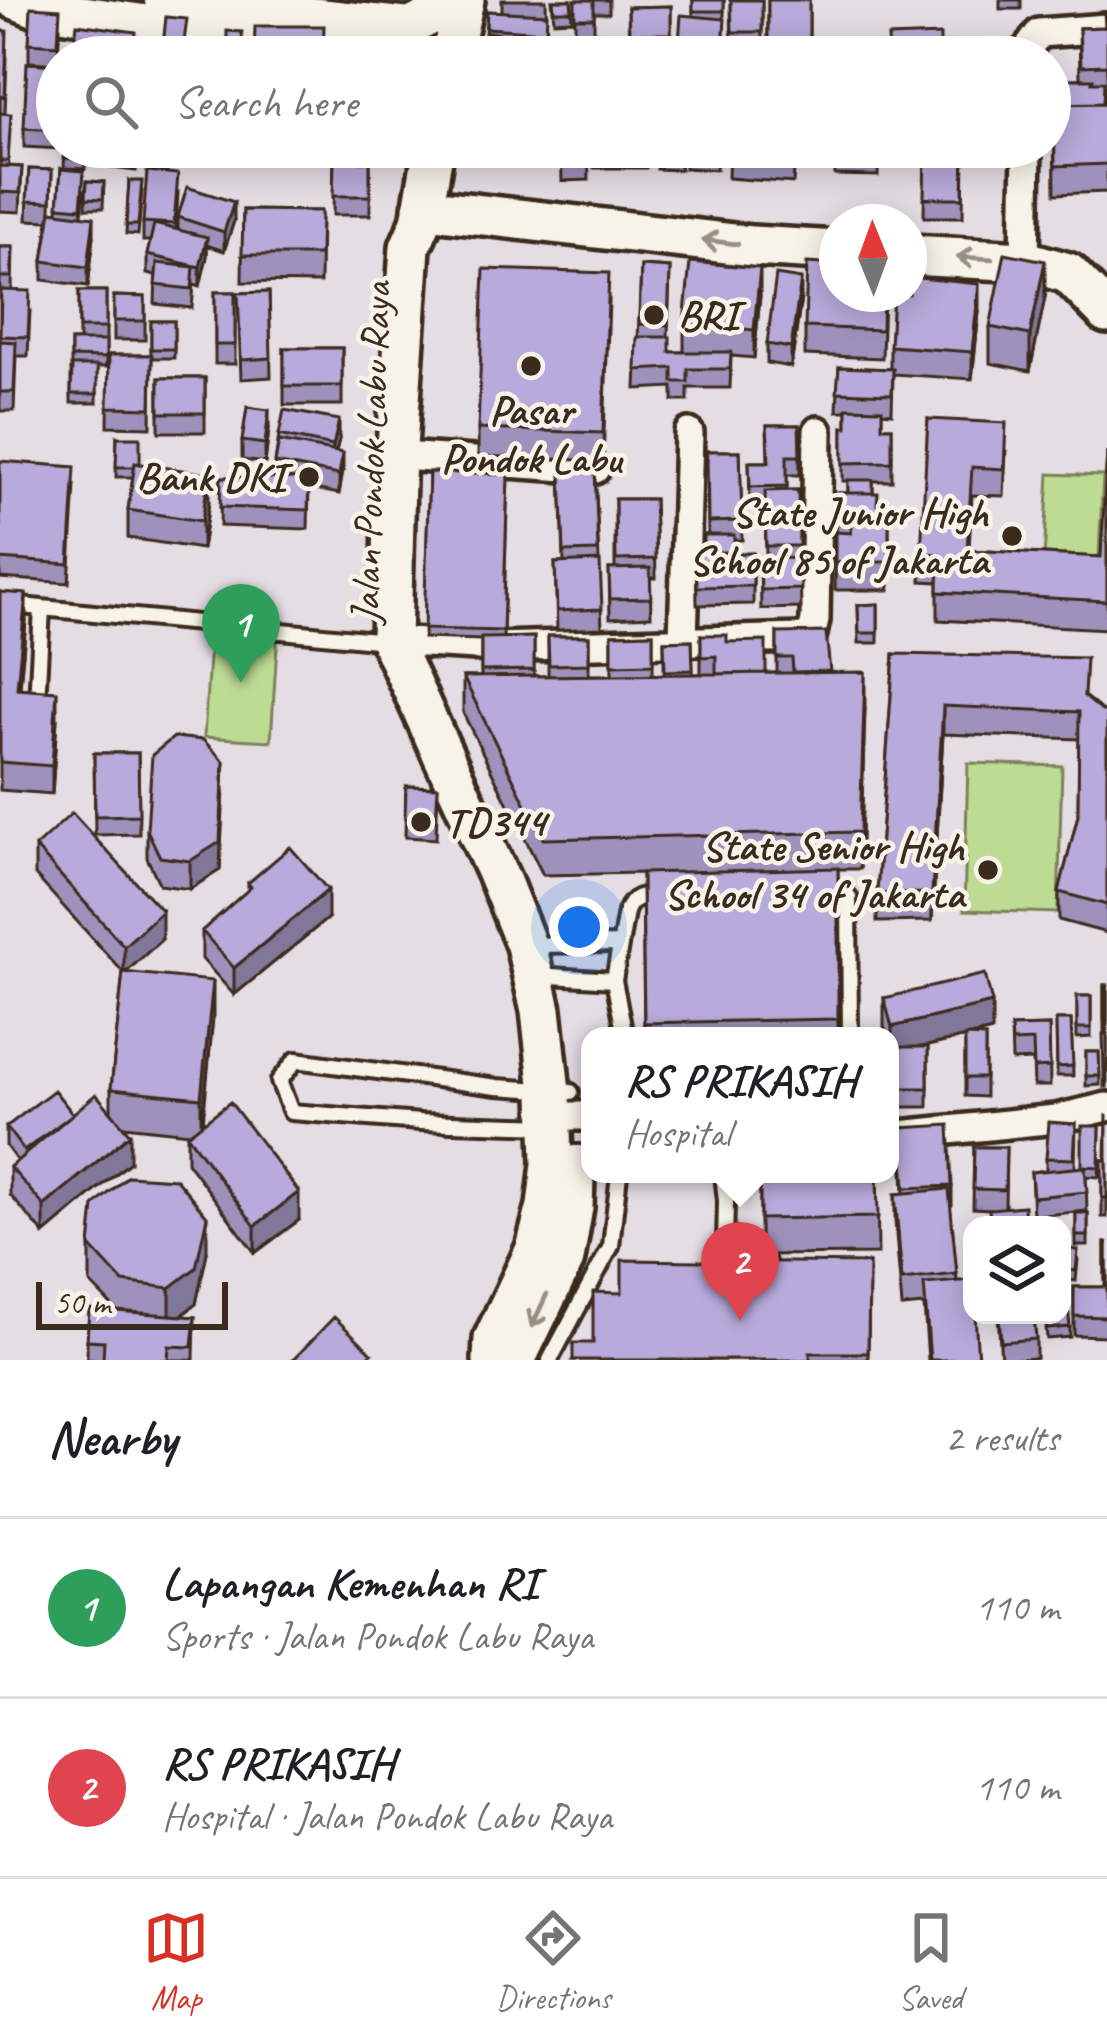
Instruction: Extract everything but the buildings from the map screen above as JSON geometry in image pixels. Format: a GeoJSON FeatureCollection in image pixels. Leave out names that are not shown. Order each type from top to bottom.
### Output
{"type":"FeatureCollection","features":[{"type":"Feature","properties":{"kind":"main road"},"geometry":{"type":"LineString","coordinates":[[456,36],[464,0]]}},
{"type":"Feature","properties":{"kind":"main road","name":"Jalan Pondok Labu Raya"},"geometry":{"type":"LineString","coordinates":[[431,168],[421,250],[400,641],[501,882],[541,959],[546,1043],[569,1121],[573,1208],[564,1258],[518,1354],[509,1360]]}},
{"type":"Feature","properties":{"kind":"main road"},"geometry":{"type":"LineString","coordinates":[[421,250],[752,246],[819,250]]}},
{"type":"Feature","properties":{"kind":"main road"},"geometry":{"type":"LineString","coordinates":[[927,256],[1025,261],[1068,273],[1107,314]]}},
{"type":"Feature","properties":{"kind":"main road","name":"Jalan Pondok Labu Raya"},"geometry":{"type":"LineString","coordinates":[[493,1360],[494,1339],[536,1249],[552,1164],[569,1121]]}},
{"type":"Feature","properties":{"kind":"street"},"geometry":{"type":"LineString","coordinates":[[14,0],[35,8],[249,25],[410,27],[433,15],[442,0]]}},
{"type":"Feature","properties":{"kind":"street"},"geometry":{"type":"LineString","coordinates":[[163,0],[297,36]]}},
{"type":"Feature","properties":{"kind":"street"},"geometry":{"type":"LineString","coordinates":[[1037,36],[1093,18]]}},
{"type":"Feature","properties":{"kind":"street"},"geometry":{"type":"LineString","coordinates":[[1025,261],[1027,168]]}},
{"type":"Feature","properties":{"kind":"street"},"geometry":{"type":"LineString","coordinates":[[400,641],[493,647],[812,634],[818,431]]}},
{"type":"Feature","properties":{"kind":"street"},"geometry":{"type":"LineString","coordinates":[[683,641],[689,433]]}},
{"type":"Feature","properties":{"kind":"street"},"geometry":{"type":"LineString","coordinates":[[409,472],[596,469]]}},
{"type":"Feature","properties":{"kind":"street"},"geometry":{"type":"LineString","coordinates":[[899,1135],[1056,1119],[1107,1107]]}},
{"type":"Feature","properties":{"kind":"lane"},"geometry":{"type":"LineString","coordinates":[[0,604],[400,641]]}},
{"type":"Feature","properties":{"kind":"lane"},"geometry":{"type":"LineString","coordinates":[[37,703],[42,608]]}},
{"type":"Feature","properties":{"kind":"lane"},"geometry":{"type":"LineString","coordinates":[[793,890],[837,888],[849,897],[850,1027]]}},
{"type":"Feature","properties":{"kind":"lane"},"geometry":{"type":"LineString","coordinates":[[623,1027],[614,980],[629,904],[640,895],[684,893]]}},
{"type":"Feature","properties":{"kind":"lane"},"geometry":{"type":"LineString","coordinates":[[541,959],[620,944]]}},
{"type":"Feature","properties":{"kind":"lane"},"geometry":{"type":"LineString","coordinates":[[541,959],[614,980]]}},
{"type":"Feature","properties":{"kind":"lane"},"geometry":{"type":"LineString","coordinates":[[296,1060],[569,1121],[420,1122],[291,1112],[279,1081],[296,1060]]}},
{"type":"Feature","properties":{"kind":"lane"},"geometry":{"type":"LineString","coordinates":[[550,1360],[610,1246],[618,1183]]}},
{"type":"Feature","properties":{"kind":"lane"},"geometry":{"type":"LineString","coordinates":[[724,1183],[725,1245],[753,1262],[775,1263]]}},
{"type":"Feature","properties":{"kind":"green space"},"geometry":{"type":"Polygon","coordinates":[[[1049,474],[1103,476],[1098,577],[1043,575],[1049,474]]]}},
{"type":"Feature","properties":{"kind":"green space"},"geometry":{"type":"Polygon","coordinates":[[[211,625],[278,629],[271,741],[204,737],[211,625]]]}},
{"type":"Feature","properties":{"kind":"green space"},"geometry":{"type":"Polygon","coordinates":[[[968,763],[1062,766],[1058,913],[964,910],[968,763]]]}},
{"type":"Feature","properties":{"kind":"place","name":"BRI"},"geometry":{"type":"Point","coordinates":[654,315]}},
{"type":"Feature","properties":{"kind":"place","name":"Pasar Pondok Labu"},"geometry":{"type":"Point","coordinates":[531,366]}},
{"type":"Feature","properties":{"kind":"place","name":"Bank DKI"},"geometry":{"type":"Point","coordinates":[309,477]}},
{"type":"Feature","properties":{"kind":"place","name":"State Junior High School 85 of Jakarta"},"geometry":{"type":"Point","coordinates":[1012,536]}},
{"type":"Feature","properties":{"kind":"place","name":"Lapangan Kemenhan RI"},"geometry":{"type":"Point","coordinates":[241,683]}},
{"type":"Feature","properties":{"kind":"place","name":"TD344"},"geometry":{"type":"Point","coordinates":[421,822]}},
{"type":"Feature","properties":{"kind":"place","name":"State Senior High School 34 of Jakarta"},"geometry":{"type":"Point","coordinates":[988,870]}},
{"type":"Feature","properties":{"kind":"place","name":"RS PRIKASIH"},"geometry":{"type":"Point","coordinates":[740,1321]}}]}
